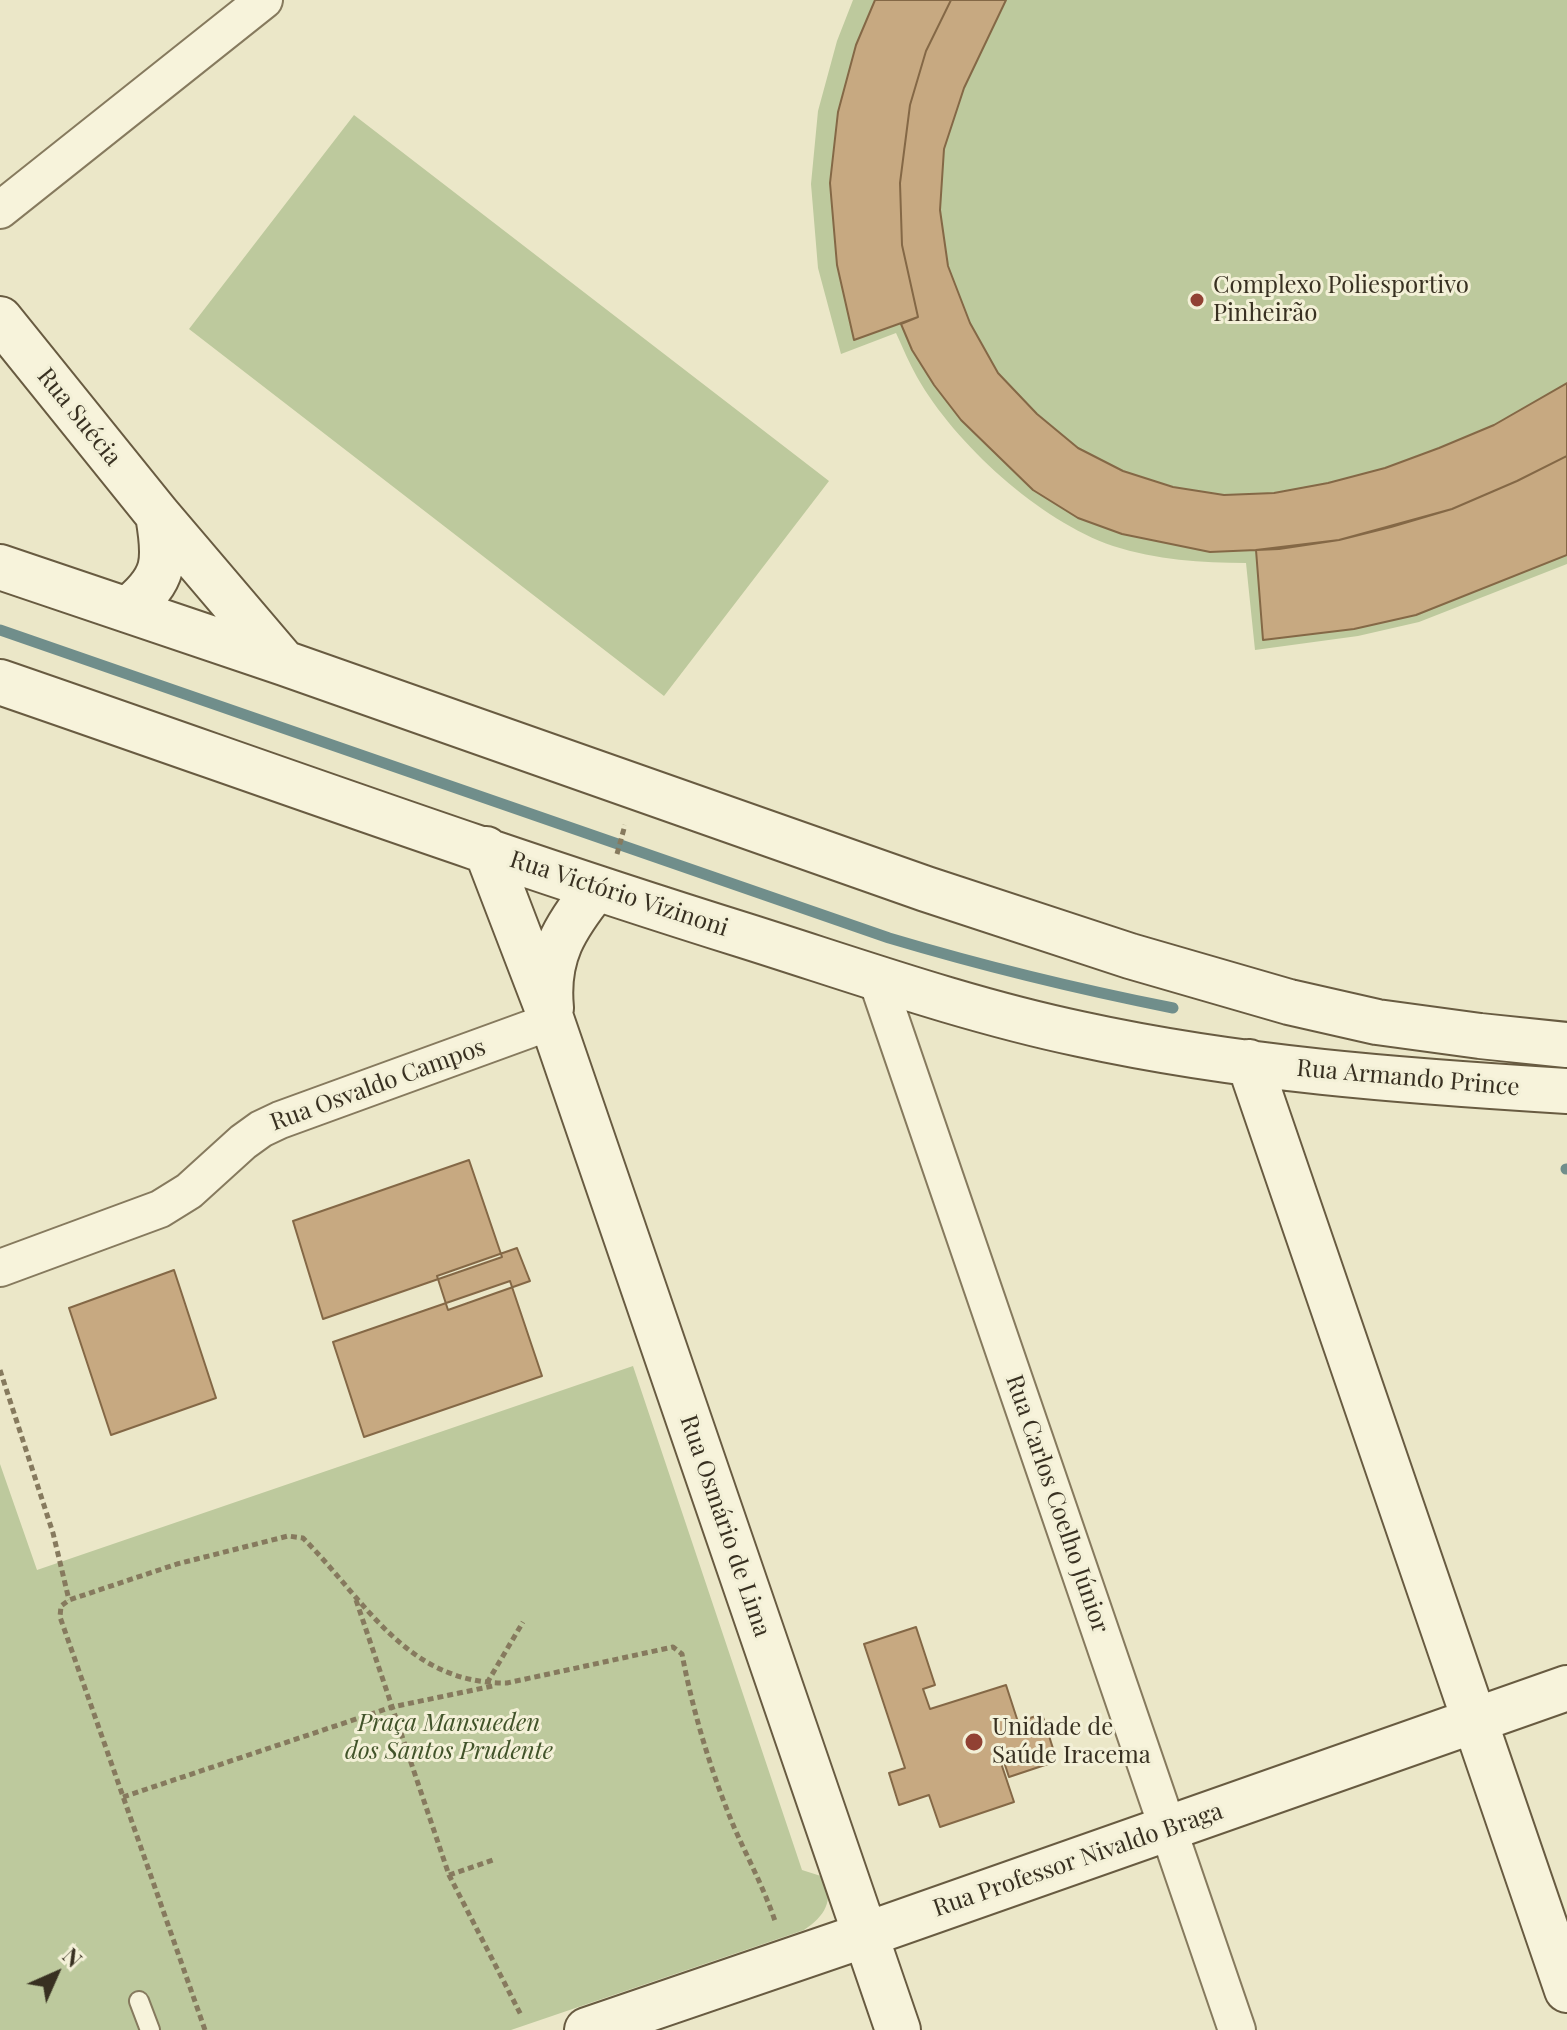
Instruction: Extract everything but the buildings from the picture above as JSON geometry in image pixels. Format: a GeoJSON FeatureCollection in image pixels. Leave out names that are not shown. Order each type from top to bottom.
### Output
{"type":"FeatureCollection","features":[{"type":"Feature","properties":{"kind":"street"},"geometry":{"type":"LineString","coordinates":[[0,210],[264,0]]}},
{"type":"Feature","properties":{"kind":"street","name":"Rua Suécia"},"geometry":{"type":"LineString","coordinates":[[0,319],[158,515],[284,663]]}},
{"type":"Feature","properties":{"kind":"street"},"geometry":{"type":"LineString","coordinates":[[128,609],[152,586],[163,564],[164,550],[158,515]]}},
{"type":"Feature","properties":{"kind":"street"},"geometry":{"type":"LineString","coordinates":[[0,567],[284,663]]}},
{"type":"Feature","properties":{"kind":"street","name":"Rua Armando Prince"},"geometry":{"type":"LineString","coordinates":[[284,663],[926,889],[1219,982],[1377,1022],[1567,1045]]}},
{"type":"Feature","properties":{"kind":"street","name":"Rua Victório Vizinoni"},"geometry":{"type":"LineString","coordinates":[[0,682],[486,849],[606,874],[876,977],[1078,1034],[1249,1062]]}},
{"type":"Feature","properties":{"kind":"street","name":"Rua Osmário de Lima"},"geometry":{"type":"LineString","coordinates":[[486,849],[552,1021],[898,2030]]}},
{"type":"Feature","properties":{"kind":"street","name":"Rua Osmário de Lima"},"geometry":{"type":"LineString","coordinates":[[552,1021],[549,988],[552,962],[574,916],[606,874]]}},
{"type":"Feature","properties":{"kind":"street","name":"Rua Carlos Coelho Júnior"},"geometry":{"type":"LineString","coordinates":[[876,977],[1237,2030]]}},
{"type":"Feature","properties":{"kind":"street","name":"Rua Osvaldo Campos"},"geometry":{"type":"LineString","coordinates":[[0,1268],[160,1209],[189,1191],[243,1142],[280,1120],[552,1021]]}},
{"type":"Feature","properties":{"kind":"street"},"geometry":{"type":"LineString","coordinates":[[1249,1062],[1567,1990]]}},
{"type":"Feature","properties":{"kind":"street","name":"Rua Armando Prince"},"geometry":{"type":"LineString","coordinates":[[1249,1062],[1389,1078],[1567,1091]]}},
{"type":"Feature","properties":{"kind":"street","name":"Rua Professor Nivaldo Braga"},"geometry":{"type":"LineString","coordinates":[[587,2030],[1567,1688]]}},
{"type":"Feature","properties":{"kind":"lane"},"geometry":{"type":"LineString","coordinates":[[139,2001],[150,2030]]}},
{"type":"Feature","properties":{"kind":"path"},"geometry":{"type":"LineString","coordinates":[[606,874],[627,820]]}},
{"type":"Feature","properties":{"kind":"path"},"geometry":{"type":"LineString","coordinates":[[0,1370],[53,1533],[69,1600]]}},
{"type":"Feature","properties":{"kind":"path"},"geometry":{"type":"LineString","coordinates":[[205,2030],[60,1617],[61,1606],[69,1600],[177,1564],[288,1536],[303,1538],[393,1638],[418,1659],[440,1671],[487,1684],[507,1683]]}},
{"type":"Feature","properties":{"kind":"path"},"geometry":{"type":"LineString","coordinates":[[354,1596],[449,1875],[522,2017]]}},
{"type":"Feature","properties":{"kind":"path"},"geometry":{"type":"LineString","coordinates":[[487,1684],[523,1622]]}},
{"type":"Feature","properties":{"kind":"path"},"geometry":{"type":"LineString","coordinates":[[123,1797],[392,1707],[673,1647],[682,1654],[691,1700],[734,1826],[766,1893],[776,1925]]}},
{"type":"Feature","properties":{"kind":"path"},"geometry":{"type":"LineString","coordinates":[[449,1875],[493,1860]]}},
{"type":"Feature","properties":{"kind":"green space","name":"Complexo Poliesportivo Pinheirão"},"geometry":{"type":"Polygon","coordinates":[[[853,0],[1567,0],[1567,564],[1419,622],[1358,636],[1255,650],[1246,563],[1162,558],[1113,546],[1085,534],[1029,499],[976,453],[933,402],[914,372],[896,333],[841,354],[818,268],[811,184],[818,111],[837,41],[853,0]]]}},
{"type":"Feature","properties":{"kind":"green space"},"geometry":{"type":"Polygon","coordinates":[[[354,115],[829,481],[664,696],[189,329],[354,115]]]}},
{"type":"Feature","properties":{"kind":"green space","name":"Praça Mansueden dos Santos Prudente"},"geometry":{"type":"Polygon","coordinates":[[[633,1366],[802,1870],[824,1877],[827,1886],[828,1901],[817,1919],[804,1930],[511,2030],[0,2030],[0,1464],[37,1570],[633,1366]]]}},
{"type":"Feature","properties":{"kind":"waterway"},"geometry":{"type":"LineString","coordinates":[[0,630],[889,938],[1030,976],[1173,1008]]}},
{"type":"Feature","properties":{"kind":"place","name":"Complexo Poliesportivo Pinheirão"},"geometry":{"type":"Point","coordinates":[1197,300]}},
{"type":"Feature","properties":{"kind":"place","name":"Unidade de Saúde Iracema"},"geometry":{"type":"Point","coordinates":[974,1742]}}]}
